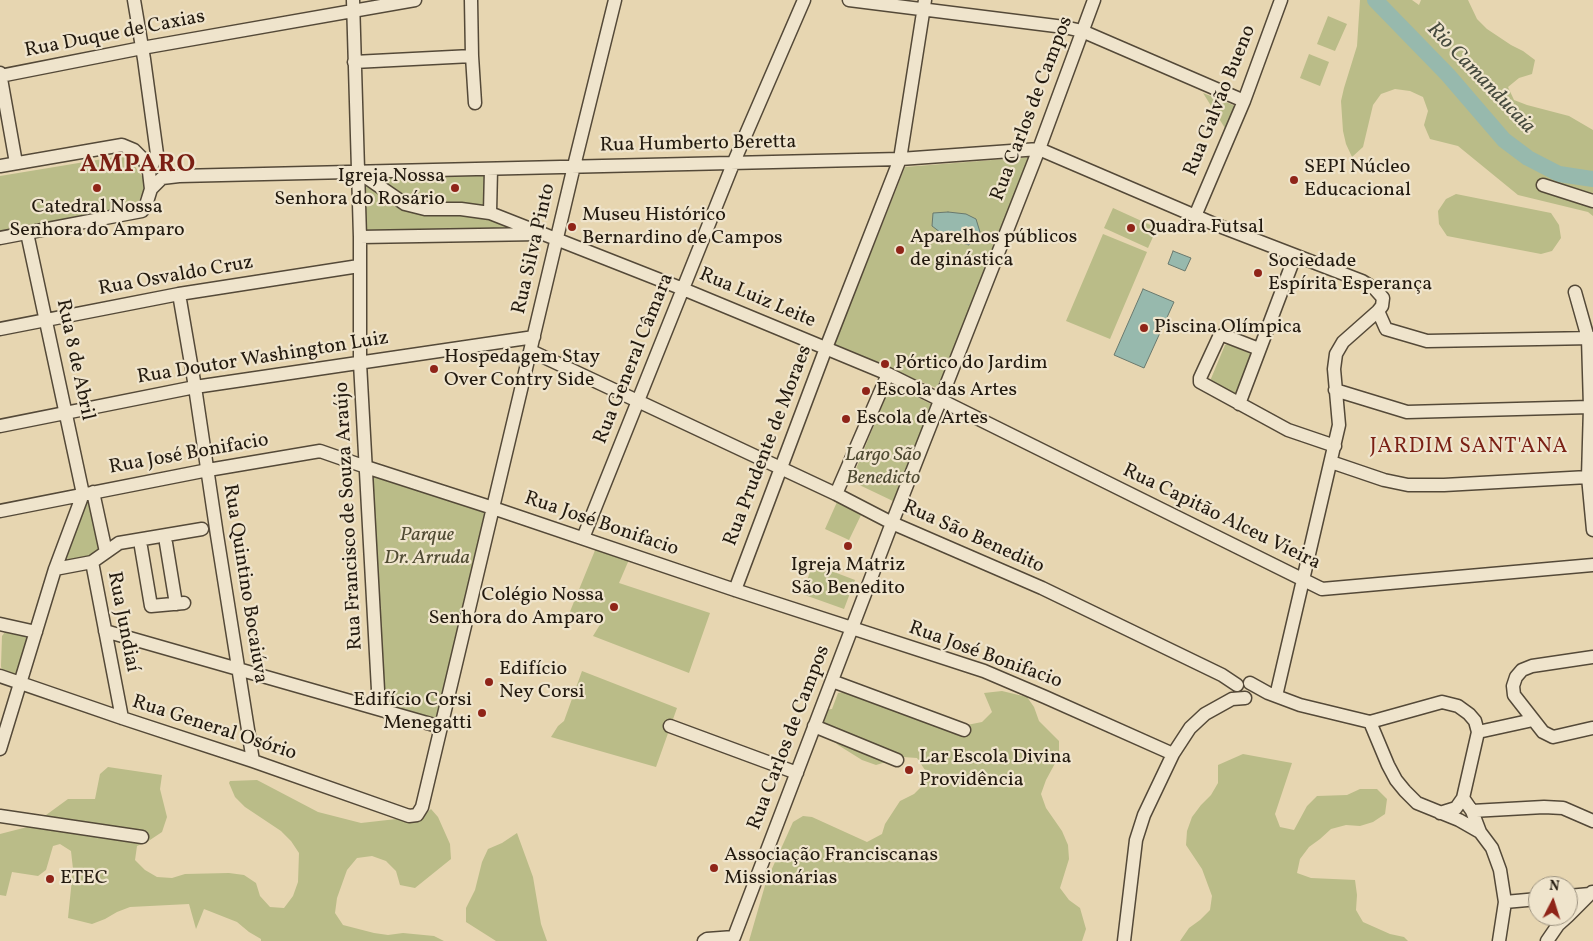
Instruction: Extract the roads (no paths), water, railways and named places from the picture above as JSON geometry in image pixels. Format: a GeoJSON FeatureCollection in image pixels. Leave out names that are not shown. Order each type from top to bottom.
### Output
{"type":"FeatureCollection","features":[{"type":"Feature","properties":{"kind":"street"},"geometry":{"type":"LineString","coordinates":[[134,0],[157,154],[149,172]]}},
{"type":"Feature","properties":{"kind":"street","name":"Rua Duque de Caxias"},"geometry":{"type":"LineString","coordinates":[[0,75],[353,5],[415,0]]}},
{"type":"Feature","properties":{"kind":"street"},"geometry":{"type":"LineString","coordinates":[[471,0],[472,56],[476,103]]}},
{"type":"Feature","properties":{"kind":"street","name":"Rua Silva Pinto"},"geometry":{"type":"LineString","coordinates":[[417,815],[422,807],[531,351],[552,236],[574,166],[615,0]]}},
{"type":"Feature","properties":{"kind":"street","name":"Rua General Câmara"},"geometry":{"type":"LineString","coordinates":[[583,538],[733,164],[804,0]]}},
{"type":"Feature","properties":{"kind":"street"},"geometry":{"type":"LineString","coordinates":[[849,0],[924,5],[1082,31],[1244,101]]}},
{"type":"Feature","properties":{"kind":"street","name":"Rua Carlos de Campos"},"geometry":{"type":"LineString","coordinates":[[704,941],[707,939],[734,937],[892,523],[1039,148],[1094,0]]}},
{"type":"Feature","properties":{"kind":"street","name":"Rua Galvão Bueno"},"geometry":{"type":"LineString","coordinates":[[1195,216],[1244,101],[1282,0]]}},
{"type":"Feature","properties":{"kind":"street","name":"Rua Francisco de Souza Araújo"},"geometry":{"type":"LineString","coordinates":[[353,5],[360,237],[360,363],[379,708]]}},
{"type":"Feature","properties":{"kind":"street","name":"Rua Prudente de Moraes"},"geometry":{"type":"LineString","coordinates":[[735,590],[826,348],[900,159],[924,5]]}},
{"type":"Feature","properties":{"kind":"street"},"geometry":{"type":"LineString","coordinates":[[354,62],[472,56]]}},
{"type":"Feature","properties":{"kind":"street"},"geometry":{"type":"LineString","coordinates":[[0,75],[16,164]]}},
{"type":"Feature","properties":{"kind":"street"},"geometry":{"type":"LineString","coordinates":[[0,166],[122,146],[134,150],[144,160],[149,172],[151,189],[142,211],[0,238]]}},
{"type":"Feature","properties":{"kind":"street"},"geometry":{"type":"LineString","coordinates":[[1039,148],[1195,216],[1362,281],[1375,288],[1383,298],[1382,306],[1378,311],[1343,342],[1336,354],[1334,369],[1339,425],[1272,695]]}},
{"type":"Feature","properties":{"kind":"street","name":"Rua Humberto Beretta"},"geometry":{"type":"LineString","coordinates":[[151,189],[162,178],[179,176],[900,159],[1039,148]]}},
{"type":"Feature","properties":{"kind":"street"},"geometry":{"type":"LineString","coordinates":[[490,213],[491,169]]}},
{"type":"Feature","properties":{"kind":"street","name":"Rua Luiz Leite"},"geometry":{"type":"LineString","coordinates":[[357,171],[406,204],[425,209],[461,208],[490,213],[552,236],[826,348],[888,374],[940,399]]}},
{"type":"Feature","properties":{"kind":"street"},"geometry":{"type":"LineString","coordinates":[[1543,185],[1593,201]]}},
{"type":"Feature","properties":{"kind":"street","name":"Rua 8 de Abril"},"geometry":{"type":"LineString","coordinates":[[27,233],[65,412],[106,552]]}},
{"type":"Feature","properties":{"kind":"street"},"geometry":{"type":"LineString","coordinates":[[360,237],[552,236]]}},
{"type":"Feature","properties":{"kind":"street"},"geometry":{"type":"LineString","coordinates":[[1239,404],[1295,256]]}},
{"type":"Feature","properties":{"kind":"street","name":"Rua Osvaldo Cruz"},"geometry":{"type":"LineString","coordinates":[[0,329],[178,294],[359,266]]}},
{"type":"Feature","properties":{"kind":"street"},"geometry":{"type":"LineString","coordinates":[[1575,292],[1591,338],[1588,477],[1593,530]]}},
{"type":"Feature","properties":{"kind":"street","name":"Rua Quintino Bocaiúva"},"geometry":{"type":"LineString","coordinates":[[178,294],[195,387],[253,761]]}},
{"type":"Feature","properties":{"kind":"street"},"geometry":{"type":"LineString","coordinates":[[1378,311],[1386,329],[1426,340],[1591,338]]}},
{"type":"Feature","properties":{"kind":"street"},"geometry":{"type":"LineString","coordinates":[[1259,349],[1223,335],[1219,337],[1200,378],[1200,382],[1288,430],[1335,446]]}},
{"type":"Feature","properties":{"kind":"street","name":"Rua Doutor Washington Luiz"},"geometry":{"type":"LineString","coordinates":[[0,426],[195,387],[534,337]]}},
{"type":"Feature","properties":{"kind":"street","name":"Rua São Benedito"},"geometry":{"type":"LineString","coordinates":[[531,351],[836,494],[892,523],[1042,588],[1222,676],[1242,692],[1272,695],[1300,705],[1370,722]]}},
{"type":"Feature","properties":{"kind":"street"},"geometry":{"type":"LineString","coordinates":[[836,494],[888,374]]}},
{"type":"Feature","properties":{"kind":"street"},"geometry":{"type":"LineString","coordinates":[[1335,390],[1407,412],[1590,407]]}},
{"type":"Feature","properties":{"kind":"street","name":"Rua Capitão Alceu Vieira"},"geometry":{"type":"LineString","coordinates":[[940,399],[1322,589],[1593,565]]}},
{"type":"Feature","properties":{"kind":"street","name":"Rua José Bonifacio"},"geometry":{"type":"LineString","coordinates":[[0,510],[208,470],[320,451],[984,672],[1173,754]]}},
{"type":"Feature","properties":{"kind":"street"},"geometry":{"type":"LineString","coordinates":[[1331,462],[1384,480],[1408,485],[1444,485],[1588,477]]}},
{"type":"Feature","properties":{"kind":"street"},"geometry":{"type":"LineString","coordinates":[[0,749],[55,569],[88,493]]}},
{"type":"Feature","properties":{"kind":"street"},"geometry":{"type":"LineString","coordinates":[[55,569],[92,562],[119,544],[202,529]]}},
{"type":"Feature","properties":{"kind":"street"},"geometry":{"type":"LineString","coordinates":[[106,552],[217,535]]}},
{"type":"Feature","properties":{"kind":"street"},"geometry":{"type":"LineString","coordinates":[[140,547],[151,606],[180,603],[166,543]]}},
{"type":"Feature","properties":{"kind":"street","name":"Rua Jundiaí"},"geometry":{"type":"LineString","coordinates":[[92,562],[122,718]]}},
{"type":"Feature","properties":{"kind":"street"},"geometry":{"type":"LineString","coordinates":[[0,624],[36,632]]}},
{"type":"Feature","properties":{"kind":"street"},"geometry":{"type":"LineString","coordinates":[[105,631],[441,727]]}},
{"type":"Feature","properties":{"kind":"street"},"geometry":{"type":"LineString","coordinates":[[1592,728],[1553,737],[1543,732],[1514,696],[1513,686],[1516,677],[1522,670],[1532,666],[1593,657]]}},
{"type":"Feature","properties":{"kind":"street","name":"Rua General Osório"},"geometry":{"type":"LineString","coordinates":[[0,676],[253,761],[409,816],[417,815]]}},
{"type":"Feature","properties":{"kind":"street"},"geometry":{"type":"LineString","coordinates":[[832,682],[964,730]]}},
{"type":"Feature","properties":{"kind":"street"},"geometry":{"type":"LineString","coordinates":[[1124,941],[1136,840],[1144,815],[1173,754],[1190,728],[1205,714],[1242,692]]}},
{"type":"Feature","properties":{"kind":"street"},"geometry":{"type":"LineString","coordinates":[[1440,813],[1456,808],[1463,798],[1478,732],[1475,721],[1458,706],[1442,702],[1370,722],[1396,780],[1417,803],[1440,813],[1459,820],[1480,832]]}},
{"type":"Feature","properties":{"kind":"street"},"geometry":{"type":"LineString","coordinates":[[1478,732],[1533,720]]}},
{"type":"Feature","properties":{"kind":"street"},"geometry":{"type":"LineString","coordinates":[[670,726],[796,773]]}},
{"type":"Feature","properties":{"kind":"street"},"geometry":{"type":"LineString","coordinates":[[814,726],[897,760]]}},
{"type":"Feature","properties":{"kind":"street"},"geometry":{"type":"LineString","coordinates":[[1463,798],[1472,811],[1480,832],[1492,848],[1500,870],[1505,902],[1500,941]]}},
{"type":"Feature","properties":{"kind":"street"},"geometry":{"type":"LineString","coordinates":[[1472,811],[1544,807],[1563,808],[1593,821]]}},
{"type":"Feature","properties":{"kind":"street"},"geometry":{"type":"LineString","coordinates":[[0,816],[142,837]]}},
{"type":"Feature","properties":{"kind":"street"},"geometry":{"type":"LineString","coordinates":[[1578,895],[1592,893]]}},
{"type":"Feature","properties":{"kind":"street"},"geometry":{"type":"LineString","coordinates":[[1578,906],[1592,893]]}},
{"type":"Feature","properties":{"kind":"street"},"geometry":{"type":"LineString","coordinates":[[1505,902],[1528,900]]}},
{"type":"Feature","properties":{"kind":"street"},"geometry":{"type":"LineString","coordinates":[[1547,941],[1557,926]]}},
{"type":"Feature","properties":{"kind":"water"},"geometry":{"type":"Polygon","coordinates":[[[933,213],[966,214],[976,219],[980,232],[969,245],[949,239],[932,226],[933,213]]]}},
{"type":"Feature","properties":{"kind":"water"},"geometry":{"type":"Polygon","coordinates":[[[1173,251],[1191,258],[1185,271],[1168,264],[1173,251]]]}},
{"type":"Feature","properties":{"kind":"water","name":"Piscina Olímpica"},"geometry":{"type":"Polygon","coordinates":[[[1143,289],[1174,302],[1144,368],[1114,355],[1143,289]]]}},
{"type":"Feature","properties":{"kind":"waterway","name":"Rio Camanducaia"},"geometry":{"type":"LineString","coordinates":[[1375,0],[1448,75],[1504,140],[1528,158],[1559,174],[1593,179]]}},
{"type":"Feature","properties":{"kind":"place","name":"SEPI Núcleo Educacional"},"geometry":{"type":"Point","coordinates":[1294,180]}},
{"type":"Feature","properties":{"kind":"place","name":"Catedral Nossa Senhora do Amparo"},"geometry":{"type":"Point","coordinates":[97,188]}},
{"type":"Feature","properties":{"kind":"place","name":"Igreja Nossa Senhora do Rosário"},"geometry":{"type":"Point","coordinates":[455,188]}},
{"type":"Feature","properties":{"kind":"place","name":"Museu Histórico Bernardino de Campos"},"geometry":{"type":"Point","coordinates":[572,227]}},
{"type":"Feature","properties":{"kind":"place","name":"Quadra Futsal"},"geometry":{"type":"Point","coordinates":[1131,228]}},
{"type":"Feature","properties":{"kind":"place","name":"Aparelhos públicos de ginástica"},"geometry":{"type":"Point","coordinates":[900,250]}},
{"type":"Feature","properties":{"kind":"place","name":"Sociedade Espírita Esperança"},"geometry":{"type":"Point","coordinates":[1258,273]}},
{"type":"Feature","properties":{"kind":"place","name":"Piscina Olímpica"},"geometry":{"type":"Point","coordinates":[1144,328]}},
{"type":"Feature","properties":{"kind":"place","name":"Pórtico do Jardim"},"geometry":{"type":"Point","coordinates":[885,364]}},
{"type":"Feature","properties":{"kind":"place","name":"Hospedagem Stay Over Contry Side"},"geometry":{"type":"Point","coordinates":[434,369]}},
{"type":"Feature","properties":{"kind":"place","name":"Escola das Artes"},"geometry":{"type":"Point","coordinates":[866,391]}},
{"type":"Feature","properties":{"kind":"place","name":"Escola de Artes"},"geometry":{"type":"Point","coordinates":[846,419]}},
{"type":"Feature","properties":{"kind":"place","name":"Igreja Matriz São Benedito"},"geometry":{"type":"Point","coordinates":[848,546]}},
{"type":"Feature","properties":{"kind":"place","name":"Colégio Nossa Senhora do Amparo"},"geometry":{"type":"Point","coordinates":[614,607]}},
{"type":"Feature","properties":{"kind":"place","name":"Edifício Ney Corsi"},"geometry":{"type":"Point","coordinates":[489,682]}},
{"type":"Feature","properties":{"kind":"place","name":"Edifício Corsi Menegatti"},"geometry":{"type":"Point","coordinates":[482,713]}},
{"type":"Feature","properties":{"kind":"place","name":"Lar Escola Divina Providência"},"geometry":{"type":"Point","coordinates":[909,770]}},
{"type":"Feature","properties":{"kind":"place","name":"Associação Franciscanas Missionárias"},"geometry":{"type":"Point","coordinates":[714,868]}},
{"type":"Feature","properties":{"kind":"place","name":"ETEC"},"geometry":{"type":"Point","coordinates":[50,879]}},
{"type":"Feature","properties":{"kind":"district","name":"AMPARO"},"geometry":{"type":"Point","coordinates":[138,166]}},
{"type":"Feature","properties":{"kind":"district","name":"JARDIM SANT'ANA"},"geometry":{"type":"Point","coordinates":[1469,448]}},
{"type":"Feature","properties":{"kind":"park label","name":"Largo São Benedicto"},"geometry":{"type":"Point","coordinates":[883,468]}},
{"type":"Feature","properties":{"kind":"park label","name":"Parque Dr. Arruda"},"geometry":{"type":"Point","coordinates":[427,548]}}]}
